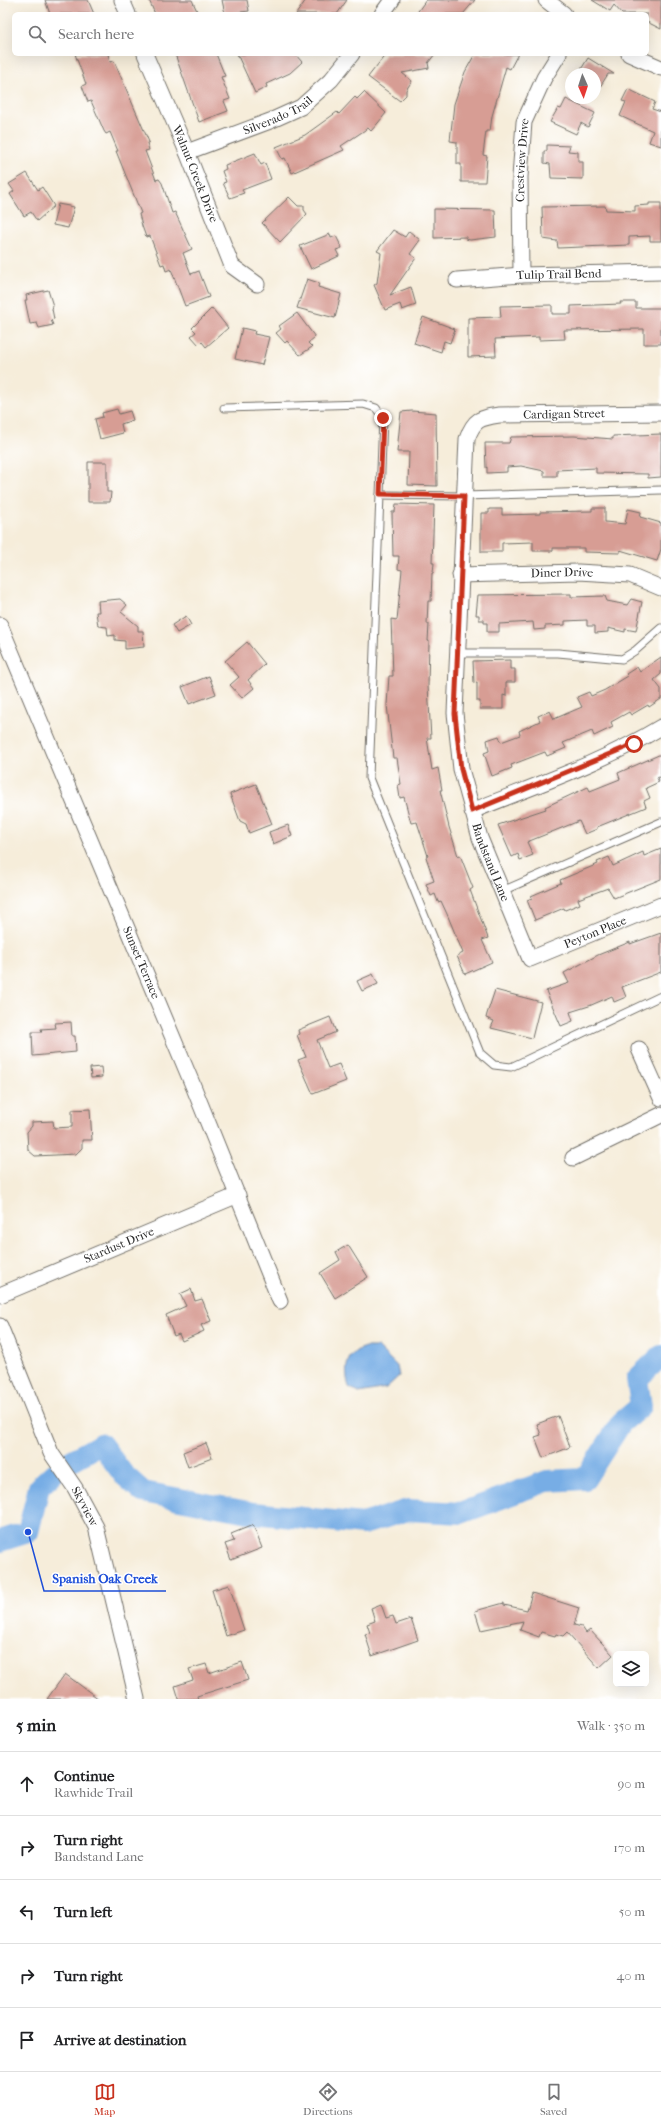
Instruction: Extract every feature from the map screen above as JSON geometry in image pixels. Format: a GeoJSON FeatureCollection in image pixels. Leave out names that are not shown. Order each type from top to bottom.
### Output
{"type":"FeatureCollection","features":[{"type":"Feature","properties":{"kind":"street"},"geometry":{"type":"LineString","coordinates":[[122,0],[127,12]]}},
{"type":"Feature","properties":{"kind":"street"},"geometry":{"type":"LineString","coordinates":[[383,12],[392,0]]}},
{"type":"Feature","properties":{"kind":"street"},"geometry":{"type":"LineString","coordinates":[[546,0],[561,12]]}},
{"type":"Feature","properties":{"kind":"street","name":"Walnut Creek Drive"},"geometry":{"type":"LineString","coordinates":[[146,56],[188,152],[232,266],[257,284]]}},
{"type":"Feature","properties":{"kind":"street","name":"Silverado Trail"},"geometry":{"type":"LineString","coordinates":[[188,152],[270,121],[301,107],[331,80],[350,56]]}},
{"type":"Feature","properties":{"kind":"street","name":"Crestview Drive"},"geometry":{"type":"LineString","coordinates":[[521,276],[520,177],[524,122],[544,78],[558,56]]}},
{"type":"Feature","properties":{"kind":"street"},"geometry":{"type":"LineString","coordinates":[[634,56],[661,68]]}},
{"type":"Feature","properties":{"kind":"street","name":"Tulip Trail Bend"},"geometry":{"type":"LineString","coordinates":[[457,280],[521,276],[661,272]]}},
{"type":"Feature","properties":{"kind":"street","name":"Cardigan Street"},"geometry":{"type":"LineString","coordinates":[[471,427],[481,418],[500,415],[661,413]]}},
{"type":"Feature","properties":{"kind":"street","name":"Bandstand Lane"},"geometry":{"type":"LineString","coordinates":[[471,427],[467,439],[456,653],[455,714],[461,769],[480,838],[530,959]]}},
{"type":"Feature","properties":{"kind":"street","name":"Diner Drive"},"geometry":{"type":"LineString","coordinates":[[460,575],[578,572],[630,575],[661,588]]}},
{"type":"Feature","properties":{"kind":"street","name":"Sunset Terrace"},"geometry":{"type":"LineString","coordinates":[[0,625],[238,1195],[280,1302]]}},
{"type":"Feature","properties":{"kind":"street"},"geometry":{"type":"LineString","coordinates":[[472,811],[601,759],[634,744],[661,727]]}},
{"type":"Feature","properties":{"kind":"street","name":"Peyton Place"},"geometry":{"type":"LineString","coordinates":[[530,959],[661,905]]}},
{"type":"Feature","properties":{"kind":"street"},"geometry":{"type":"LineString","coordinates":[[638,1048],[661,1098]]}},
{"type":"Feature","properties":{"kind":"street"},"geometry":{"type":"LineString","coordinates":[[573,1158],[661,1115]]}},
{"type":"Feature","properties":{"kind":"street","name":"Stardust Drive"},"geometry":{"type":"LineString","coordinates":[[0,1295],[114,1249],[238,1195]]}},
{"type":"Feature","properties":{"kind":"street","name":"Skyview"},"geometry":{"type":"LineString","coordinates":[[0,1326],[51,1454],[75,1488],[96,1527],[137,1699]]}},
{"type":"Feature","properties":{"kind":"lane"},"geometry":{"type":"LineString","coordinates":[[224,408],[363,404],[376,408],[383,418],[369,778],[480,1053],[494,1065],[511,1067],[661,996]]}},
{"type":"Feature","properties":{"kind":"lane"},"geometry":{"type":"LineString","coordinates":[[380,494],[464,496],[661,490]]}},
{"type":"Feature","properties":{"kind":"lane"},"geometry":{"type":"LineString","coordinates":[[456,653],[558,653],[622,659],[636,650],[661,628]]}},
{"type":"Feature","properties":{"kind":"lane"},"geometry":{"type":"LineString","coordinates":[[502,891],[661,822]]}},
{"type":"Feature","properties":{"kind":"water"},"geometry":{"type":"Polygon","coordinates":[[[365,1347],[378,1347],[397,1366],[399,1376],[386,1388],[359,1393],[349,1387],[347,1381],[347,1368],[353,1353],[365,1347]]]}},
{"type":"Feature","properties":{"kind":"building"},"geometry":{"type":"Polygon","coordinates":[[[45,0],[88,0],[93,12],[49,12],[45,0]]]}},
{"type":"Feature","properties":{"kind":"building"},"geometry":{"type":"Polygon","coordinates":[[[149,0],[192,0],[197,11],[195,12],[154,12],[149,0]]]}},
{"type":"Feature","properties":{"kind":"building"},"geometry":{"type":"Polygon","coordinates":[[[222,0],[247,0],[249,11],[225,12],[222,0]]]}},
{"type":"Feature","properties":{"kind":"building"},"geometry":{"type":"Polygon","coordinates":[[[306,0],[347,0],[338,12],[297,12],[306,0]]]}},
{"type":"Feature","properties":{"kind":"building"},"geometry":{"type":"Polygon","coordinates":[[[426,0],[475,0],[465,12],[417,12],[426,0]]]}},
{"type":"Feature","properties":{"kind":"building"},"geometry":{"type":"Polygon","coordinates":[[[592,0],[661,0],[661,29],[649,23],[649,12],[620,12],[614,5],[610,11],[592,0]]]}},
{"type":"Feature","properties":{"kind":"building"},"geometry":{"type":"Polygon","coordinates":[[[76,56],[108,56],[110,62],[114,61],[149,142],[147,143],[149,150],[145,151],[156,180],[159,179],[162,183],[172,213],[175,212],[192,249],[183,253],[191,274],[199,271],[209,297],[185,306],[171,269],[166,271],[164,264],[161,265],[150,236],[146,237],[139,214],[141,213],[110,132],[106,134],[91,101],[88,102],[82,86],[86,84],[76,56]]]}},
{"type":"Feature","properties":{"kind":"building"},"geometry":{"type":"Polygon","coordinates":[[[176,56],[217,56],[225,76],[221,77],[230,99],[224,101],[228,111],[199,122],[176,56]]]}},
{"type":"Feature","properties":{"kind":"building"},"geometry":{"type":"Polygon","coordinates":[[[238,56],[297,56],[302,62],[290,73],[266,84],[267,87],[255,93],[238,56]]]}},
{"type":"Feature","properties":{"kind":"building"},"geometry":{"type":"Polygon","coordinates":[[[384,56],[433,56],[428,63],[429,68],[402,73],[412,81],[406,90],[406,95],[400,101],[368,77],[384,56]]]}},
{"type":"Feature","properties":{"kind":"building"},"geometry":{"type":"Polygon","coordinates":[[[474,56],[517,56],[510,69],[506,67],[492,116],[490,131],[486,131],[483,155],[487,156],[485,182],[461,182],[461,164],[457,164],[457,142],[450,141],[454,104],[465,72],[474,56]]]}},
{"type":"Feature","properties":{"kind":"building"},"geometry":{"type":"Polygon","coordinates":[[[588,58],[614,74],[608,74],[601,85],[601,68],[582,68],[588,58]]]}},
{"type":"Feature","properties":{"kind":"building"},"geometry":{"type":"Polygon","coordinates":[[[628,89],[655,102],[652,109],[661,112],[661,146],[649,142],[653,131],[620,116],[626,102],[622,101],[628,89]]]}},
{"type":"Feature","properties":{"kind":"building"},"geometry":{"type":"Polygon","coordinates":[[[364,92],[386,113],[371,131],[368,128],[341,146],[344,150],[292,173],[285,158],[282,159],[276,147],[305,135],[337,112],[339,114],[355,97],[357,99],[364,92]]]}},
{"type":"Feature","properties":{"kind":"building"},"geometry":{"type":"Polygon","coordinates":[[[565,101],[565,104],[576,104],[595,113],[588,127],[581,123],[576,134],[550,122],[558,108],[561,109],[565,101]]]}},
{"type":"Feature","properties":{"kind":"building"},"geometry":{"type":"Polygon","coordinates":[[[547,145],[570,146],[568,151],[578,152],[578,162],[583,162],[583,179],[551,178],[550,164],[544,163],[544,151],[547,151],[547,145]]]}},
{"type":"Feature","properties":{"kind":"building"},"geometry":{"type":"Polygon","coordinates":[[[255,153],[261,165],[265,163],[271,179],[242,190],[244,193],[230,198],[223,183],[226,182],[222,171],[226,169],[225,165],[255,153]]]}},
{"type":"Feature","properties":{"kind":"building"},"geometry":{"type":"Polygon","coordinates":[[[27,173],[38,190],[42,187],[54,206],[37,221],[31,212],[24,216],[10,194],[14,191],[9,184],[27,173]]]}},
{"type":"Feature","properties":{"kind":"building"},"geometry":{"type":"Polygon","coordinates":[[[289,197],[298,206],[304,206],[304,210],[307,214],[280,242],[262,223],[289,197]]]}},
{"type":"Feature","properties":{"kind":"building"},"geometry":{"type":"Polygon","coordinates":[[[649,203],[661,203],[661,241],[650,241],[650,236],[629,237],[629,245],[558,248],[557,241],[543,239],[542,207],[605,206],[606,210],[635,211],[635,206],[649,205],[649,203]]]}},
{"type":"Feature","properties":{"kind":"building"},"geometry":{"type":"Polygon","coordinates":[[[58,204],[74,207],[68,228],[53,225],[58,204]]]}},
{"type":"Feature","properties":{"kind":"building"},"geometry":{"type":"Polygon","coordinates":[[[434,209],[495,210],[496,237],[470,240],[466,239],[466,237],[434,238],[434,209]]]}},
{"type":"Feature","properties":{"kind":"building"},"geometry":{"type":"Polygon","coordinates":[[[393,230],[405,237],[409,231],[420,240],[410,254],[416,258],[390,295],[411,287],[416,305],[402,310],[400,304],[385,310],[374,285],[377,283],[381,253],[377,251],[393,230]]]}},
{"type":"Feature","properties":{"kind":"building"},"geometry":{"type":"Polygon","coordinates":[[[330,234],[331,238],[336,236],[342,248],[336,250],[339,256],[311,269],[300,246],[330,234]]]}},
{"type":"Feature","properties":{"kind":"building"},"geometry":{"type":"Polygon","coordinates":[[[307,279],[319,283],[318,287],[341,294],[335,318],[297,308],[307,279]]]}},
{"type":"Feature","properties":{"kind":"building"},"geometry":{"type":"Polygon","coordinates":[[[48,290],[53,306],[52,309],[54,319],[51,320],[53,325],[39,328],[37,323],[30,324],[25,300],[27,300],[26,295],[48,290]]]}},
{"type":"Feature","properties":{"kind":"building"},"geometry":{"type":"Polygon","coordinates":[[[620,302],[636,302],[636,308],[661,308],[661,344],[644,344],[644,329],[564,330],[565,339],[539,340],[539,337],[495,339],[496,356],[468,357],[468,318],[501,317],[500,306],[552,305],[552,314],[571,314],[571,306],[621,304],[620,302]]]}},
{"type":"Feature","properties":{"kind":"building"},"geometry":{"type":"Polygon","coordinates":[[[212,308],[228,328],[206,347],[202,342],[199,345],[191,336],[196,332],[192,328],[212,308]]]}},
{"type":"Feature","properties":{"kind":"building"},"geometry":{"type":"Polygon","coordinates":[[[297,313],[315,337],[308,343],[312,347],[300,355],[287,341],[285,343],[276,333],[281,329],[279,326],[297,313]]]}},
{"type":"Feature","properties":{"kind":"building"},"geometry":{"type":"Polygon","coordinates":[[[423,317],[455,329],[450,343],[444,341],[441,352],[414,343],[423,317]]]}},
{"type":"Feature","properties":{"kind":"building"},"geometry":{"type":"Polygon","coordinates":[[[242,328],[255,331],[254,334],[269,337],[262,365],[235,359],[242,328]]]}},
{"type":"Feature","properties":{"kind":"building"},"geometry":{"type":"Polygon","coordinates":[[[117,409],[119,414],[130,411],[133,420],[121,424],[123,433],[100,439],[95,419],[103,417],[102,413],[117,409]]]}},
{"type":"Feature","properties":{"kind":"building"},"geometry":{"type":"Polygon","coordinates":[[[412,411],[436,413],[437,486],[408,485],[409,452],[397,452],[401,412],[412,411]]]}},
{"type":"Feature","properties":{"kind":"building"},"geometry":{"type":"Polygon","coordinates":[[[661,434],[661,477],[648,478],[648,474],[596,473],[596,468],[557,470],[557,476],[544,476],[544,471],[521,466],[507,467],[507,472],[487,473],[485,443],[509,443],[511,437],[574,436],[613,439],[613,436],[661,434]]]}},
{"type":"Feature","properties":{"kind":"building"},"geometry":{"type":"Polygon","coordinates":[[[88,462],[107,462],[107,492],[111,492],[110,502],[88,502],[88,462]]]}},
{"type":"Feature","properties":{"kind":"building"},"geometry":{"type":"Polygon","coordinates":[[[396,504],[434,505],[432,563],[434,563],[432,573],[431,601],[428,601],[427,624],[429,624],[428,686],[431,738],[427,738],[432,770],[438,768],[442,790],[440,790],[449,827],[458,856],[460,855],[473,888],[470,890],[488,938],[482,940],[492,962],[465,974],[457,956],[463,953],[447,914],[441,901],[438,902],[435,894],[431,896],[426,884],[434,881],[426,857],[428,856],[417,822],[411,823],[404,797],[400,798],[398,785],[401,784],[397,758],[393,758],[387,705],[389,676],[393,676],[391,619],[397,620],[402,570],[398,569],[399,556],[393,556],[392,512],[395,512],[396,504]]]}},
{"type":"Feature","properties":{"kind":"building"},"geometry":{"type":"Polygon","coordinates":[[[592,508],[605,508],[605,522],[625,524],[628,509],[641,512],[640,517],[661,523],[661,549],[657,561],[620,550],[620,553],[584,552],[584,548],[553,548],[553,551],[533,551],[533,542],[502,543],[502,552],[481,552],[481,513],[489,513],[489,509],[502,509],[502,515],[540,514],[540,512],[592,511],[592,508]]]}},
{"type":"Feature","properties":{"kind":"building"},"geometry":{"type":"Polygon","coordinates":[[[571,594],[571,597],[605,596],[607,601],[627,605],[631,599],[642,602],[636,631],[625,629],[625,632],[608,628],[608,632],[595,633],[595,626],[587,626],[587,620],[565,621],[565,625],[545,626],[545,629],[534,630],[533,622],[499,624],[499,632],[487,632],[487,623],[484,623],[484,620],[479,620],[479,615],[476,615],[478,595],[571,594]]]}},
{"type":"Feature","properties":{"kind":"building"},"geometry":{"type":"Polygon","coordinates":[[[120,599],[127,605],[121,612],[138,626],[138,631],[143,631],[144,647],[125,649],[125,641],[115,640],[115,635],[108,636],[107,627],[98,626],[96,612],[99,612],[98,601],[120,599]]]}},
{"type":"Feature","properties":{"kind":"building"},"geometry":{"type":"Polygon","coordinates":[[[186,616],[191,625],[177,633],[172,625],[186,616]]]}},
{"type":"Feature","properties":{"kind":"building"},"geometry":{"type":"Polygon","coordinates":[[[247,642],[265,664],[248,680],[254,688],[242,698],[230,685],[239,677],[225,661],[247,642]]]}},
{"type":"Feature","properties":{"kind":"building"},"geometry":{"type":"Polygon","coordinates":[[[661,657],[661,674],[654,680],[661,689],[661,699],[649,707],[648,705],[631,715],[629,712],[611,722],[613,727],[594,736],[592,731],[563,743],[566,748],[547,756],[545,752],[511,765],[512,768],[492,776],[484,753],[489,751],[487,740],[499,736],[501,742],[520,735],[519,731],[540,721],[538,716],[550,711],[554,719],[582,707],[577,697],[589,692],[591,696],[605,690],[628,676],[626,674],[637,667],[640,672],[661,657]]]}},
{"type":"Feature","properties":{"kind":"building"},"geometry":{"type":"Polygon","coordinates":[[[510,660],[510,669],[515,669],[515,682],[506,682],[506,696],[503,695],[503,709],[480,709],[480,701],[477,701],[477,682],[474,683],[473,661],[510,660]]]}},
{"type":"Feature","properties":{"kind":"building"},"geometry":{"type":"Polygon","coordinates":[[[209,676],[216,694],[189,704],[182,687],[209,676]]]}},
{"type":"Feature","properties":{"kind":"building"},"geometry":{"type":"Polygon","coordinates":[[[661,754],[661,776],[657,778],[659,782],[646,788],[650,798],[644,801],[646,807],[597,827],[597,829],[585,834],[579,821],[527,842],[533,855],[520,860],[518,854],[512,857],[498,825],[546,809],[545,807],[588,787],[590,791],[620,779],[618,773],[661,754]]]}},
{"type":"Feature","properties":{"kind":"building"},"geometry":{"type":"Polygon","coordinates":[[[256,784],[272,824],[249,833],[246,824],[240,821],[230,794],[256,784]]]}},
{"type":"Feature","properties":{"kind":"building"},"geometry":{"type":"Polygon","coordinates":[[[288,825],[292,836],[273,844],[269,832],[288,825]]]}},
{"type":"Feature","properties":{"kind":"building"},"geometry":{"type":"Polygon","coordinates":[[[661,849],[661,879],[614,898],[608,888],[578,899],[580,904],[565,910],[564,908],[535,920],[527,900],[532,898],[531,896],[561,883],[560,880],[598,864],[597,862],[609,857],[613,866],[643,852],[644,856],[661,849]]]}},
{"type":"Feature","properties":{"kind":"building"},"geometry":{"type":"Polygon","coordinates":[[[661,933],[661,972],[622,987],[626,997],[614,1002],[612,996],[570,1012],[573,1021],[561,1026],[546,991],[569,983],[564,973],[598,955],[630,942],[630,944],[661,933]]]}},
{"type":"Feature","properties":{"kind":"building"},"geometry":{"type":"Polygon","coordinates":[[[373,974],[378,984],[362,991],[357,981],[373,974]]]}},
{"type":"Feature","properties":{"kind":"building"},"geometry":{"type":"Polygon","coordinates":[[[495,990],[541,1002],[532,1038],[491,1028],[494,1021],[486,1018],[495,990]]]}},
{"type":"Feature","properties":{"kind":"building"},"geometry":{"type":"Polygon","coordinates":[[[330,1017],[336,1032],[317,1040],[328,1068],[339,1064],[346,1081],[313,1094],[298,1060],[306,1057],[297,1035],[299,1034],[298,1030],[330,1017]]]}},
{"type":"Feature","properties":{"kind":"building"},"geometry":{"type":"Polygon","coordinates":[[[71,1022],[72,1036],[75,1036],[76,1052],[33,1056],[32,1032],[42,1032],[41,1029],[56,1028],[55,1023],[71,1022]]]}},
{"type":"Feature","properties":{"kind":"building"},"geometry":{"type":"Polygon","coordinates":[[[101,1067],[102,1077],[91,1078],[90,1068],[101,1067]]]}},
{"type":"Feature","properties":{"kind":"building"},"geometry":{"type":"Polygon","coordinates":[[[90,1109],[92,1140],[82,1140],[82,1148],[76,1154],[35,1156],[28,1150],[27,1132],[32,1126],[32,1122],[53,1121],[54,1128],[72,1127],[72,1110],[90,1109]]]}},
{"type":"Feature","properties":{"kind":"building"},"geometry":{"type":"Polygon","coordinates":[[[348,1245],[368,1277],[335,1298],[320,1273],[340,1260],[336,1252],[348,1245]]]}},
{"type":"Feature","properties":{"kind":"building"},"geometry":{"type":"Polygon","coordinates":[[[191,1289],[195,1301],[202,1299],[211,1321],[201,1325],[204,1331],[182,1341],[179,1334],[174,1336],[166,1315],[186,1306],[180,1294],[191,1289]]]}},
{"type":"Feature","properties":{"kind":"building"},"geometry":{"type":"Polygon","coordinates":[[[558,1416],[570,1447],[543,1458],[535,1437],[541,1435],[537,1424],[558,1416]]]}},
{"type":"Feature","properties":{"kind":"building"},"geometry":{"type":"Polygon","coordinates":[[[206,1443],[212,1458],[188,1467],[183,1452],[206,1443]]]}},
{"type":"Feature","properties":{"kind":"building"},"geometry":{"type":"Polygon","coordinates":[[[253,1525],[262,1548],[231,1560],[225,1544],[234,1541],[231,1534],[253,1525]]]}},
{"type":"Feature","properties":{"kind":"building"},"geometry":{"type":"Polygon","coordinates":[[[229,1585],[244,1630],[226,1636],[212,1590],[229,1585]]]}},
{"type":"Feature","properties":{"kind":"building"},"geometry":{"type":"Polygon","coordinates":[[[532,1593],[579,1608],[574,1625],[582,1627],[586,1633],[590,1630],[613,1655],[599,1668],[567,1632],[563,1636],[556,1634],[555,1636],[541,1632],[539,1637],[520,1630],[523,1621],[481,1630],[475,1611],[504,1603],[504,1605],[527,1610],[532,1593]]]}},
{"type":"Feature","properties":{"kind":"building"},"geometry":{"type":"Polygon","coordinates":[[[381,1604],[386,1618],[393,1616],[396,1624],[411,1619],[418,1640],[372,1656],[365,1634],[370,1633],[367,1624],[375,1621],[371,1608],[381,1604]]]}},
{"type":"Feature","properties":{"kind":"building"},"geometry":{"type":"Polygon","coordinates":[[[242,1662],[248,1680],[197,1696],[198,1699],[179,1699],[175,1686],[193,1680],[189,1669],[206,1664],[209,1673],[242,1662]]]}},
{"type":"Feature","properties":{"kind":"building"},"geometry":{"type":"Polygon","coordinates":[[[65,1674],[99,1699],[47,1699],[65,1674]]]}},
{"type":"Feature","properties":{"kind":"waterway"},"geometry":{"type":"LineString","coordinates":[[67,1463],[101,1444],[123,1474],[143,1492],[253,1513],[363,1524],[408,1510],[461,1513],[547,1481],[585,1479],[621,1423],[641,1406],[637,1379],[661,1356]]}},
{"type":"Feature","properties":{"kind":"waterway"},"geometry":{"type":"LineString","coordinates":[[0,1541],[28,1532],[39,1487],[53,1474]]}},
{"type":"Feature","properties":{"kind":"place","name":"Spanish Oak Creek"},"geometry":{"type":"Point","coordinates":[28,1532]}},
{"type":"Feature","properties":{"kind":"route"},"geometry":{"type":"LineString","coordinates":[[383,418],[380,494],[464,496],[456,652],[455,714],[461,769],[472,811],[601,759],[634,744]]}}]}
